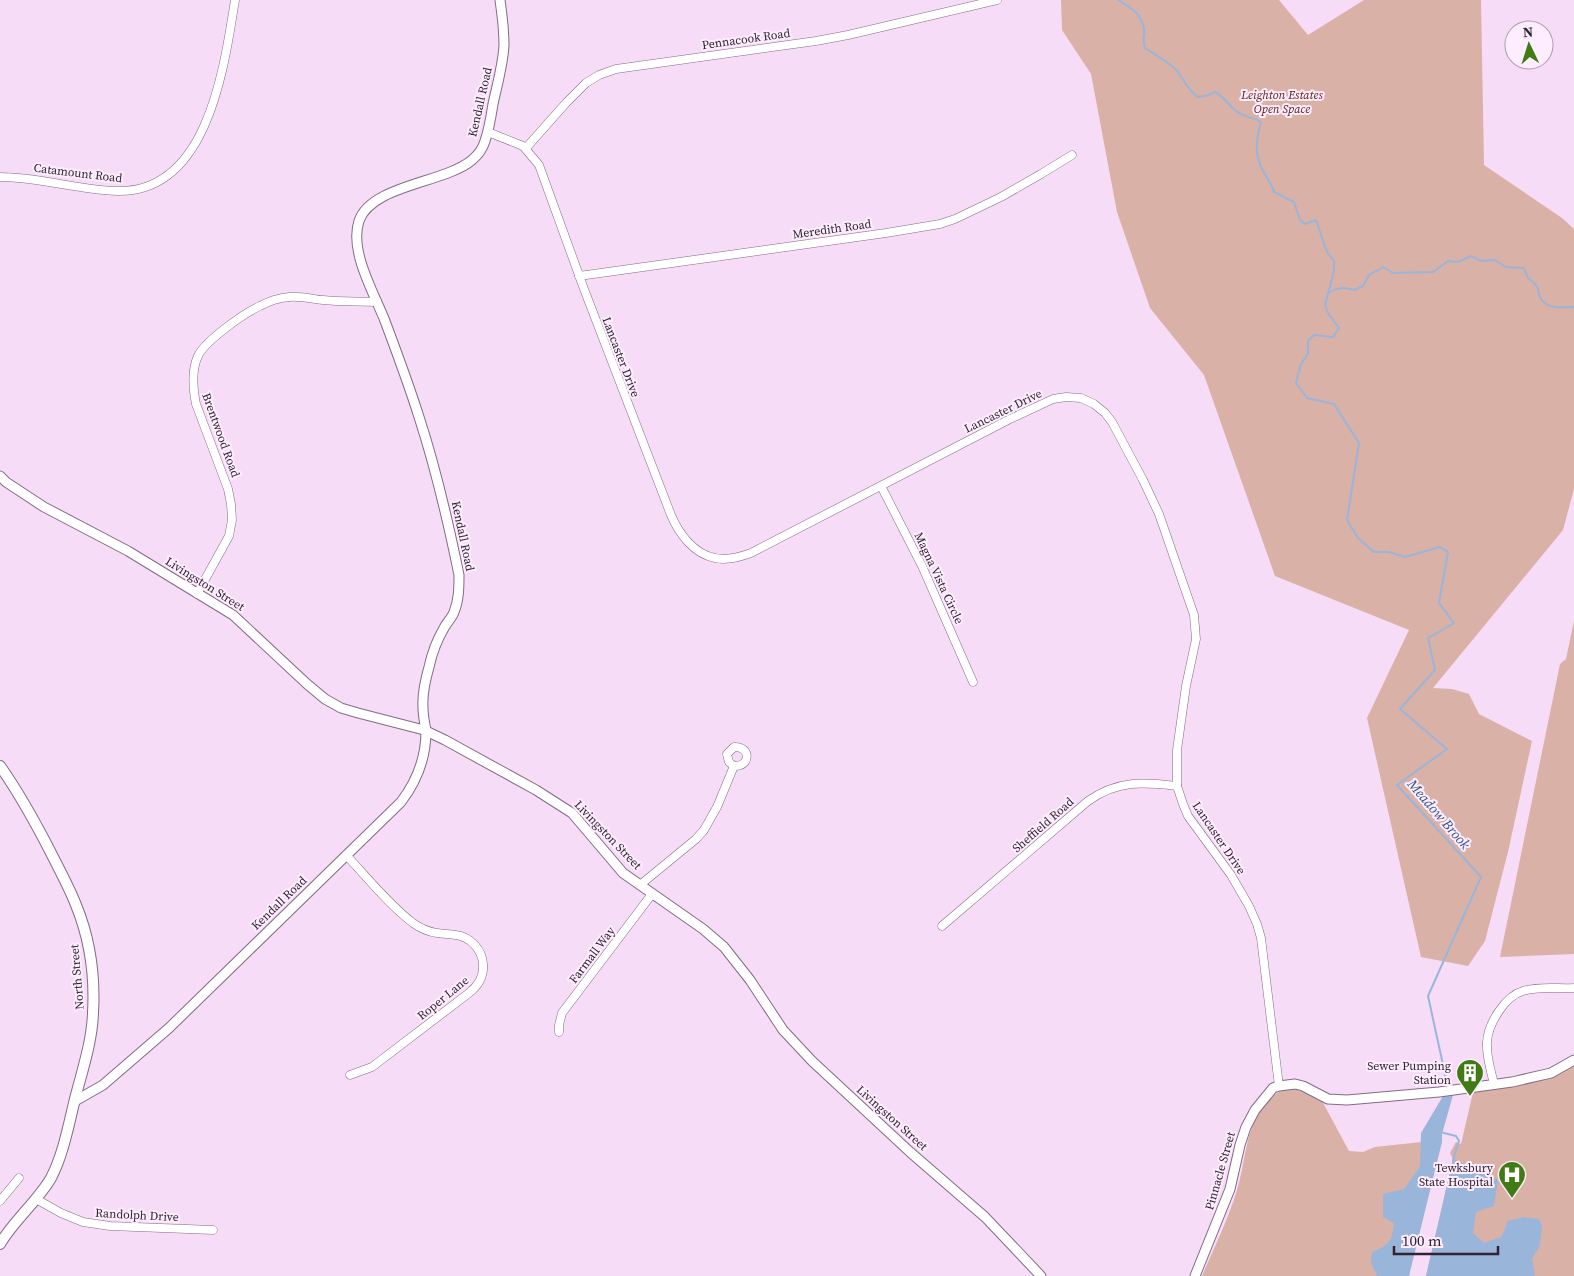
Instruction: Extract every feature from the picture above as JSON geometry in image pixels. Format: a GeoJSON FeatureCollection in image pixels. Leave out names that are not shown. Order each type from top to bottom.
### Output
{"type":"FeatureCollection","features":[{"type":"Feature","properties":{"kind":"main road","name":"North Street"},"geometry":{"type":"LineString","coordinates":[[0,766],[29,811],[77,906],[88,943],[93,989],[90,1039],[58,1160],[51,1177],[36,1199],[0,1244]]}},
{"type":"Feature","properties":{"kind":"street","name":"Catamount Road"},"geometry":{"type":"LineString","coordinates":[[0,177],[17,177],[116,191],[145,188],[171,173],[193,147],[214,100],[229,38],[235,0]]}},
{"type":"Feature","properties":{"kind":"street","name":"Kendall Road"},"geometry":{"type":"LineString","coordinates":[[74,1101],[103,1085],[155,1041],[401,802],[412,788],[419,772],[426,731],[423,710],[424,689],[436,644],[454,613],[459,588],[459,574],[429,450],[411,393],[364,271],[357,233],[359,220],[365,209],[373,202],[386,195],[454,171],[474,158],[481,150],[488,132],[501,68],[504,44],[500,0]]}},
{"type":"Feature","properties":{"kind":"street","name":"Pennacook Road"},"geometry":{"type":"LineString","coordinates":[[526,148],[586,84],[599,75],[616,69],[816,41],[997,0]]}},
{"type":"Feature","properties":{"kind":"street","name":"Lancaster Drive"},"geometry":{"type":"LineString","coordinates":[[488,132],[523,146],[539,165],[579,276],[676,527],[693,546],[703,553],[715,558],[727,559],[751,553],[778,541],[1008,420],[1053,399],[1066,396],[1081,398],[1105,412],[1143,480],[1158,514],[1182,576],[1194,614],[1196,639],[1186,686],[1177,750],[1177,786],[1182,804],[1188,816],[1231,875],[1257,924],[1266,971],[1279,1086]]}},
{"type":"Feature","properties":{"kind":"street","name":"Meredith Road"},"geometry":{"type":"LineString","coordinates":[[579,276],[940,224],[955,219],[1000,196],[1072,155]]}},
{"type":"Feature","properties":{"kind":"street","name":"Brentwood Road"},"geometry":{"type":"LineString","coordinates":[[197,594],[229,536],[232,520],[228,489],[193,392],[195,363],[199,354],[210,341],[234,322],[259,306],[274,300],[288,297],[304,297],[324,300],[377,302]]}},
{"type":"Feature","properties":{"kind":"street","name":"Livingston Street"},"geometry":{"type":"LineString","coordinates":[[0,476],[44,507],[128,551],[233,615],[324,699],[350,710],[426,731],[536,790],[572,813],[623,873],[704,929],[724,947],[750,980],[783,1030],[806,1054],[910,1152],[985,1217],[1041,1276]]}},
{"type":"Feature","properties":{"kind":"street","name":"Magna Vista Circle"},"geometry":{"type":"LineString","coordinates":[[881,486],[922,566],[973,682]]}},
{"type":"Feature","properties":{"kind":"street"},"geometry":{"type":"LineString","coordinates":[[640,885],[696,839],[704,830],[717,807],[734,766]]}},
{"type":"Feature","properties":{"kind":"street","name":"Sheffield Road"},"geometry":{"type":"LineString","coordinates":[[942,926],[1088,801],[1099,794],[1108,789],[1131,784],[1147,783],[1177,786]]}},
{"type":"Feature","properties":{"kind":"street","name":"Roper Lane"},"geometry":{"type":"LineString","coordinates":[[346,855],[398,910],[419,927],[436,933],[463,937],[473,943],[481,954],[483,966],[481,979],[474,989],[372,1067],[350,1075]]}},
{"type":"Feature","properties":{"kind":"street","name":"Farmall Way"},"geometry":{"type":"LineString","coordinates":[[559,1032],[562,1012],[652,894]]}},
{"type":"Feature","properties":{"kind":"street"},"geometry":{"type":"LineString","coordinates":[[1494,1084],[1487,1052],[1487,1038],[1491,1026],[1506,1002],[1516,994],[1528,990],[1574,988]]}},
{"type":"Feature","properties":{"kind":"street"},"geometry":{"type":"LineString","coordinates":[[1279,1086],[1295,1084],[1328,1099],[1347,1100],[1512,1082],[1551,1072],[1574,1060]]}},
{"type":"Feature","properties":{"kind":"street","name":"Pinnacle Street"},"geometry":{"type":"LineString","coordinates":[[1196,1276],[1230,1189],[1246,1127],[1255,1110],[1267,1094],[1273,1088],[1279,1086]]}},
{"type":"Feature","properties":{"kind":"street"},"geometry":{"type":"LineString","coordinates":[[0,1201],[19,1178]]}},
{"type":"Feature","properties":{"kind":"street","name":"Randolph Drive"},"geometry":{"type":"LineString","coordinates":[[36,1199],[61,1213],[83,1222],[110,1226],[212,1230]]}},
{"type":"Feature","properties":{"kind":"green space","name":"Leighton Estates Open Space"},"geometry":{"type":"Polygon","coordinates":[[[1061,0],[1279,0],[1308,35],[1364,0],[1481,0],[1484,165],[1562,218],[1574,229],[1574,489],[1563,530],[1433,688],[1452,689],[1469,694],[1479,714],[1532,741],[1508,852],[1485,941],[1468,966],[1421,957],[1367,718],[1409,630],[1275,576],[1204,375],[1150,308],[1117,212],[1091,74],[1062,30],[1061,0]]]}},
{"type":"Feature","properties":{"kind":"green space"},"geometry":{"type":"Polygon","coordinates":[[[1574,621],[1574,954],[1500,957],[1560,664],[1566,659],[1574,621]]]}},
{"type":"Feature","properties":{"kind":"green space","name":"Tewksbury State Hospital"},"geometry":{"type":"Polygon","coordinates":[[[1574,1066],[1574,1276],[1426,1276],[1453,1159],[1450,1153],[1456,1142],[1461,1144],[1474,1088],[1551,1075],[1574,1066]]]}},
{"type":"Feature","properties":{"kind":"green space","name":"Tewksbury State Hospital"},"geometry":{"type":"Polygon","coordinates":[[[1295,1089],[1321,1099],[1349,1151],[1363,1152],[1375,1147],[1431,1141],[1409,1276],[1202,1276],[1233,1201],[1254,1122],[1269,1099],[1283,1090],[1295,1089]]]}},
{"type":"Feature","properties":{"kind":"water"},"geometry":{"type":"Polygon","coordinates":[[[1453,1095],[1409,1276],[1377,1276],[1371,1263],[1372,1252],[1389,1242],[1394,1223],[1383,1217],[1383,1194],[1404,1189],[1420,1166],[1421,1133],[1443,1096],[1453,1095]]]}},
{"type":"Feature","properties":{"kind":"water"},"geometry":{"type":"Polygon","coordinates":[[[1453,1159],[1498,1180],[1494,1206],[1476,1212],[1473,1233],[1484,1243],[1501,1237],[1508,1221],[1524,1217],[1539,1219],[1542,1226],[1540,1245],[1532,1259],[1535,1276],[1426,1276],[1453,1159]]]}},
{"type":"Feature","properties":{"kind":"waterway","name":"Meadow Brook"},"geometry":{"type":"LineString","coordinates":[[1118,0],[1131,8],[1141,19],[1144,29],[1143,41],[1146,49],[1176,70],[1194,94],[1198,97],[1215,92],[1236,111],[1261,122],[1257,140],[1258,159],[1274,192],[1294,202],[1300,220],[1305,224],[1316,220],[1327,252],[1334,261],[1334,271],[1325,305],[1328,313],[1339,328],[1333,337],[1314,335],[1308,341],[1308,354],[1301,364],[1296,383],[1307,398],[1334,404],[1359,443],[1347,520],[1358,538],[1374,552],[1389,552],[1405,557],[1440,547],[1448,552],[1439,603],[1454,623],[1428,638],[1435,670],[1400,709],[1447,749],[1397,785],[1481,877],[1428,996],[1447,1083]]}},
{"type":"Feature","properties":{"kind":"waterway"},"geometry":{"type":"LineString","coordinates":[[1329,293],[1338,289],[1354,290],[1363,286],[1369,275],[1383,267],[1393,273],[1433,272],[1448,261],[1458,262],[1471,256],[1481,261],[1495,260],[1506,267],[1524,268],[1527,276],[1537,287],[1544,303],[1556,307],[1574,307]]}},
{"type":"Feature","properties":{"kind":"waterway","name":"Meadow Brook"},"geometry":{"type":"LineString","coordinates":[[1440,1132],[1456,1136],[1459,1141],[1453,1160]]}},
{"type":"Feature","properties":{"kind":"place","name":"Sewer Pumping Station"},"geometry":{"type":"Point","coordinates":[1470,1097]}},
{"type":"Feature","properties":{"kind":"place","name":"Tewksbury State Hospital"},"geometry":{"type":"Point","coordinates":[1512,1199]}}]}
